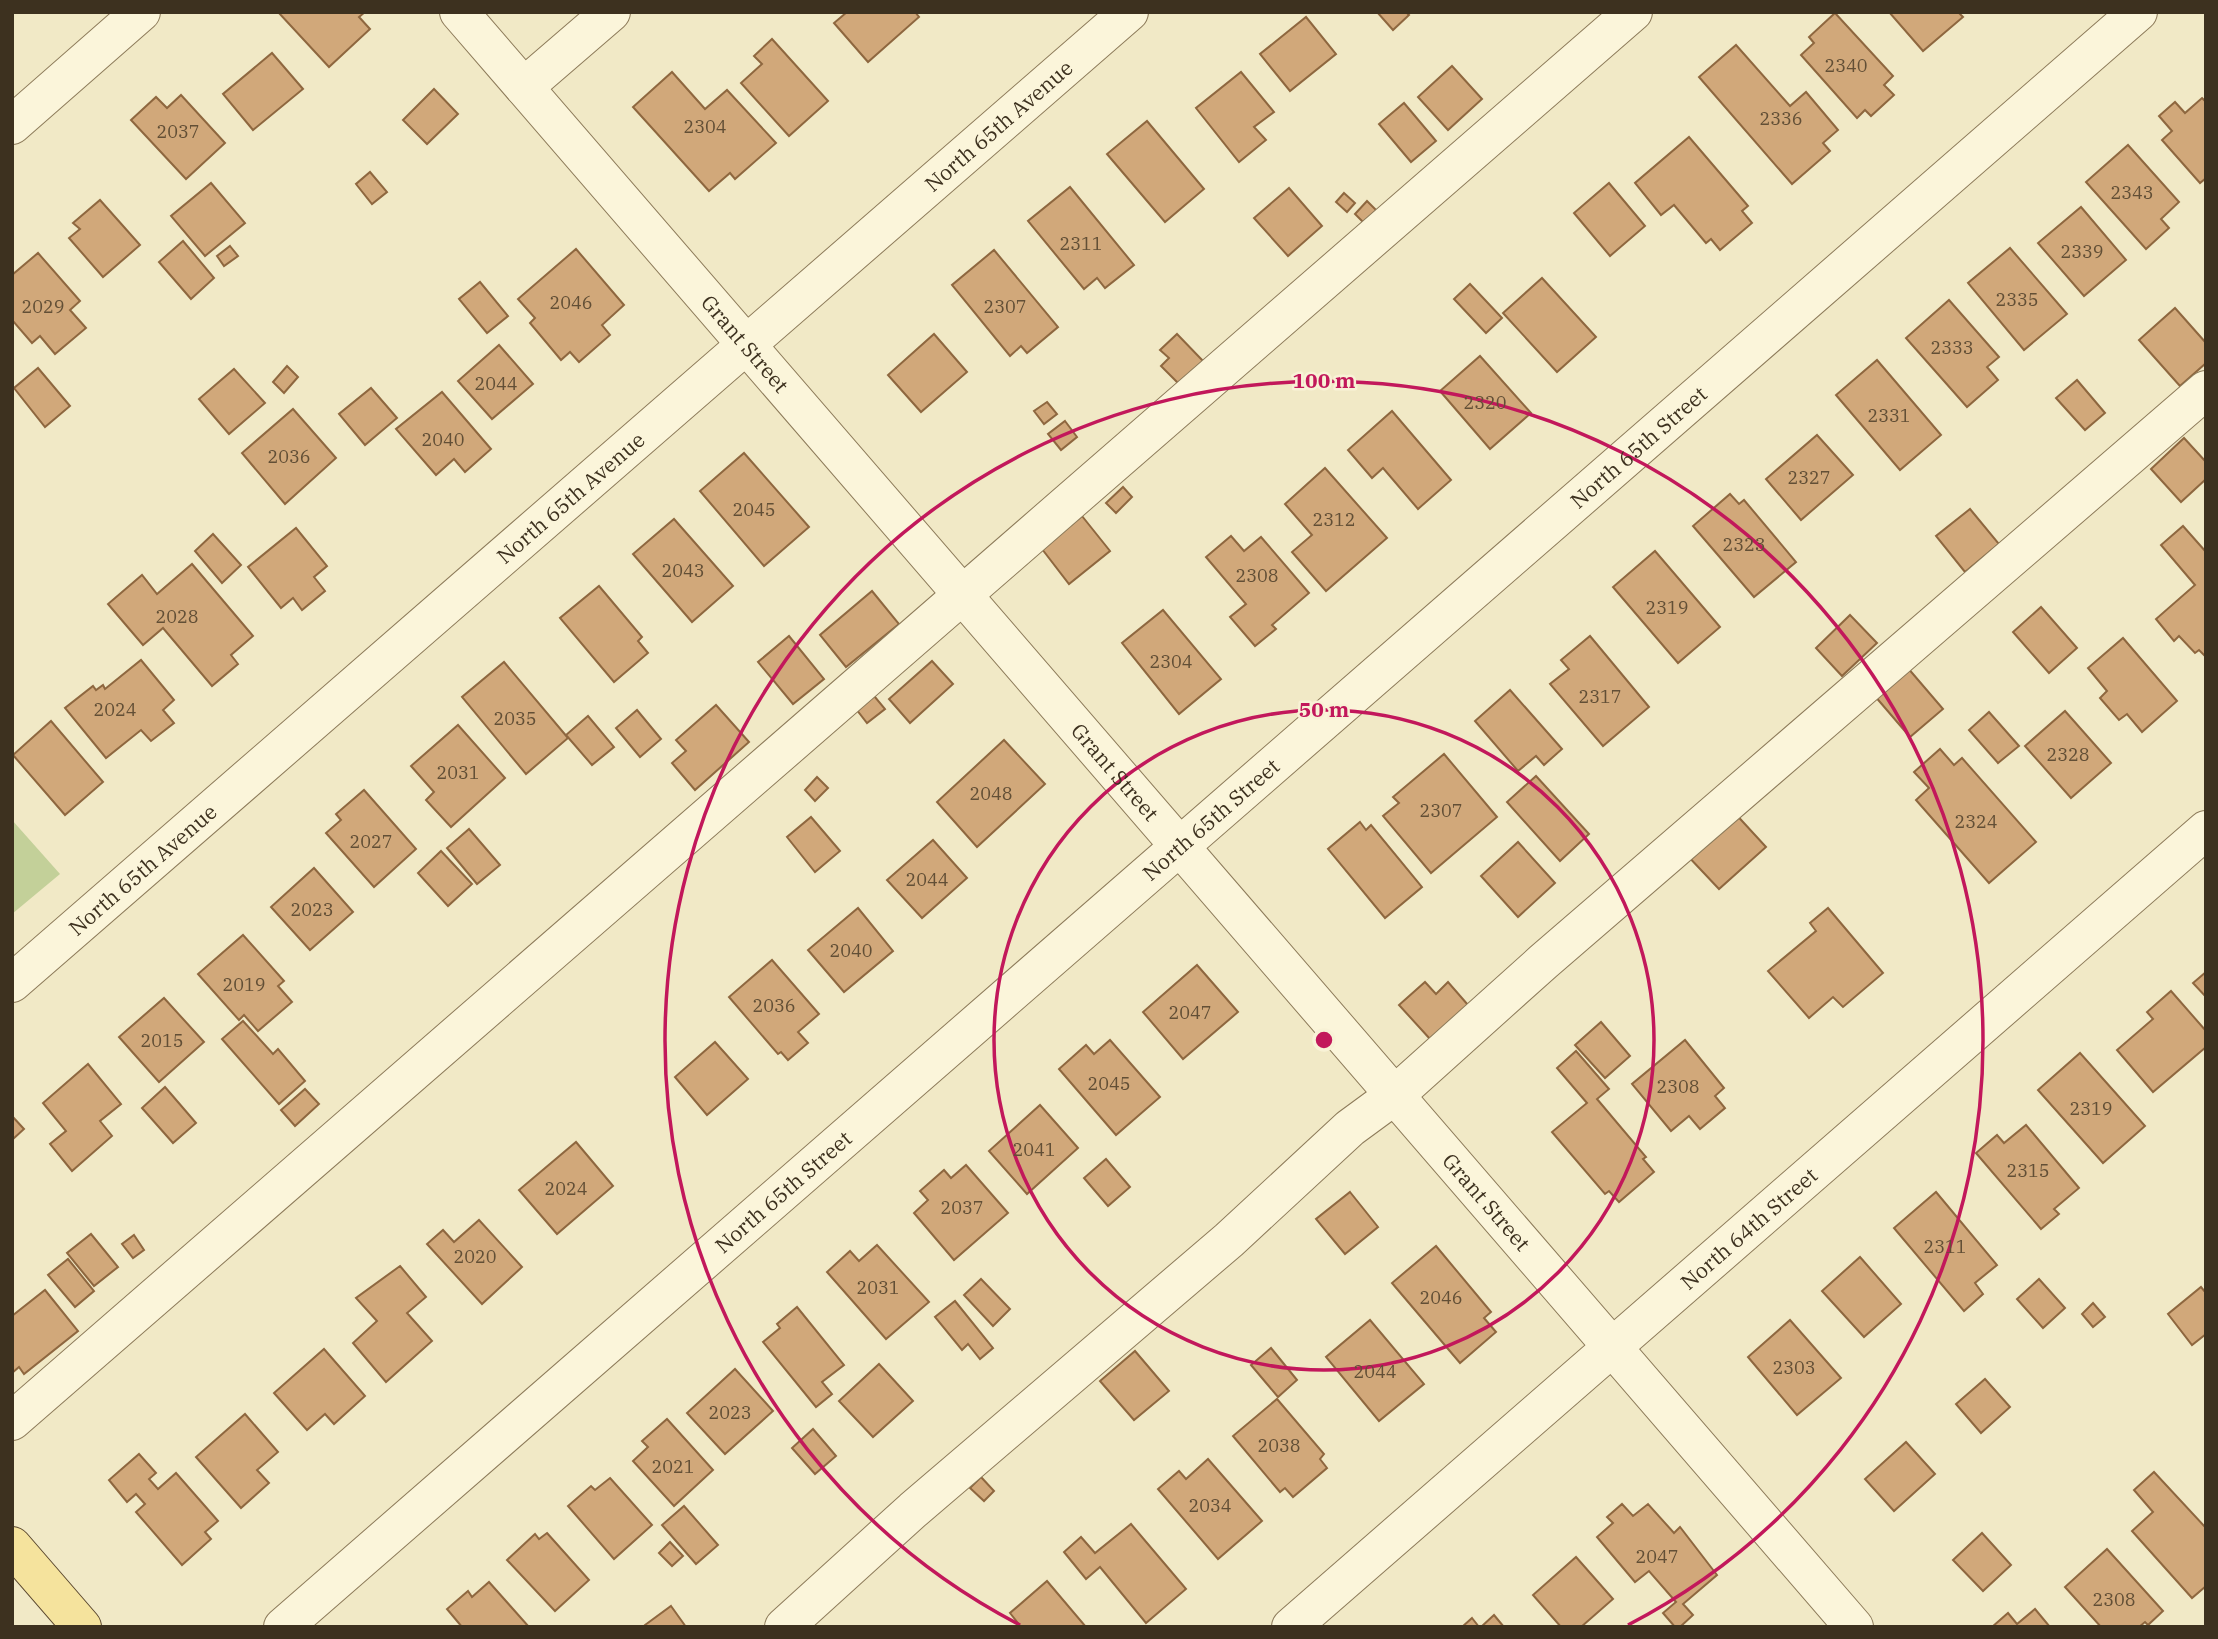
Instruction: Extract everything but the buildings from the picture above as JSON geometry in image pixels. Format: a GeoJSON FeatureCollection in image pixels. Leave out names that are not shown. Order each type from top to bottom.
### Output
{"type":"FeatureCollection","features":[{"type":"Feature","properties":{"kind":"main road"},"geometry":{"type":"LineString","coordinates":[[12,1546],[82,1627]]}},
{"type":"Feature","properties":{"kind":"street"},"geometry":{"type":"LineString","coordinates":[[12,125],[141,12]]}},
{"type":"Feature","properties":{"kind":"street","name":"Grant Street"},"geometry":{"type":"LineString","coordinates":[[459,12],[1854,1627]]}},
{"type":"Feature","properties":{"kind":"street"},"geometry":{"type":"LineString","coordinates":[[524,87],[611,12]]}},
{"type":"Feature","properties":{"kind":"street","name":"North 65th Avenue"},"geometry":{"type":"LineString","coordinates":[[12,983],[1129,12]]}},
{"type":"Feature","properties":{"kind":"street"},"geometry":{"type":"LineString","coordinates":[[12,1421],[1633,12]]}},
{"type":"Feature","properties":{"kind":"street","name":"North 65th Street"},"geometry":{"type":"LineString","coordinates":[[283,1627],[2138,12]]}},
{"type":"Feature","properties":{"kind":"street"},"geometry":{"type":"LineString","coordinates":[[784,1627],[913,1510],[1229,1240],[1350,1128],[1395,1095],[1595,917],[2206,390]]}},
{"type":"Feature","properties":{"kind":"street","name":"North 64th Street"},"geometry":{"type":"LineString","coordinates":[[1291,1627],[2206,830]]}},
{"type":"Feature","properties":{"kind":"green space"},"geometry":{"type":"Polygon","coordinates":[[[12,820],[60,874],[12,914],[12,820]]]}}]}
